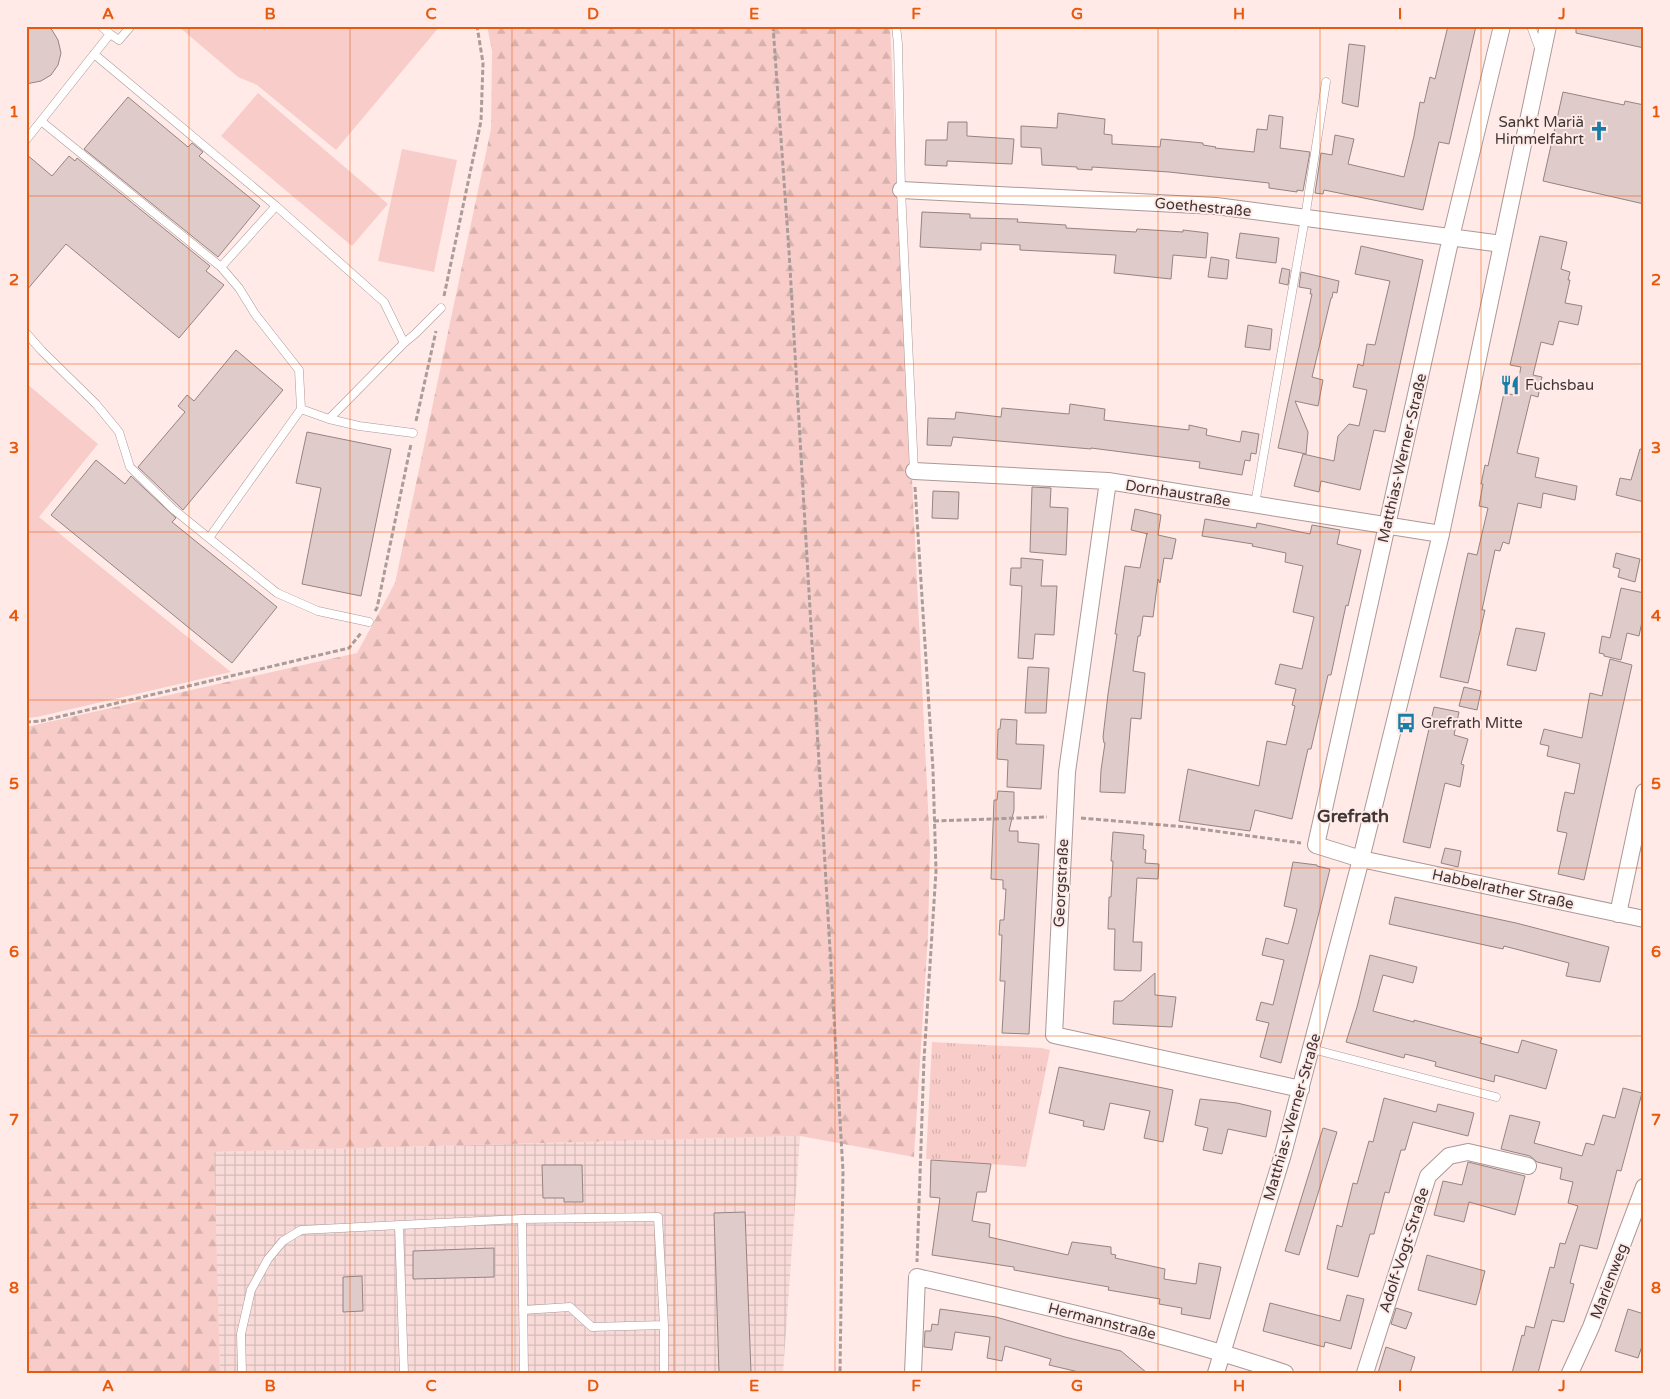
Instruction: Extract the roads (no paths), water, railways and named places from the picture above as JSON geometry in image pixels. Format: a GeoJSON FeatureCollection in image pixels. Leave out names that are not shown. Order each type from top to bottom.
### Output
{"type":"FeatureCollection","features":[{"type":"Feature","properties":{"kind":"street","name":"Matthias-Werner-Straße"},"geometry":{"type":"LineString","coordinates":[[1361,859],[1316,845],[1451,237],[1502,26]]}},
{"type":"Feature","properties":{"kind":"street","name":"Matthias-Werner-Straße"},"geometry":{"type":"LineString","coordinates":[[1216,1373],[1301,1089],[1361,859],[1441,534],[1548,26]]}},
{"type":"Feature","properties":{"kind":"street","name":"Goethestraße"},"geometry":{"type":"LineString","coordinates":[[901,190],[1216,206],[1502,244]]}},
{"type":"Feature","properties":{"kind":"street","name":"Dornhaustraße"},"geometry":{"type":"LineString","coordinates":[[914,471],[1108,482],[1441,534]]}},
{"type":"Feature","properties":{"kind":"street","name":"Georgstraße"},"geometry":{"type":"LineString","coordinates":[[1108,482],[1067,772],[1054,1035],[1301,1089]]}},
{"type":"Feature","properties":{"kind":"street"},"geometry":{"type":"LineString","coordinates":[[1618,914],[1644,792]]}},
{"type":"Feature","properties":{"kind":"street","name":"Habbelrather Straße"},"geometry":{"type":"LineString","coordinates":[[1361,859],[1644,919]]}},
{"type":"Feature","properties":{"kind":"street","name":"Adolf-Vogt-Straße"},"geometry":{"type":"LineString","coordinates":[[1365,1373],[1428,1176],[1449,1156],[1468,1152],[1528,1166]]}},
{"type":"Feature","properties":{"kind":"street","name":"Marienweg"},"geometry":{"type":"LineString","coordinates":[[1570,1373],[1591,1327],[1644,1187]]}},
{"type":"Feature","properties":{"kind":"street","name":"Hermannstraße"},"geometry":{"type":"LineString","coordinates":[[914,1373],[917,1277],[1079,1314],[1223,1352],[1285,1373]]}},
{"type":"Feature","properties":{"kind":"lane"},"geometry":{"type":"LineString","coordinates":[[101,26],[119,40],[131,26]]}},
{"type":"Feature","properties":{"kind":"lane"},"geometry":{"type":"LineString","coordinates":[[896,26],[901,190],[914,471]]}},
{"type":"Feature","properties":{"kind":"lane"},"geometry":{"type":"LineString","coordinates":[[1531,26],[1539,45],[1541,58]]}},
{"type":"Feature","properties":{"kind":"lane"},"geometry":{"type":"LineString","coordinates":[[26,140],[110,34]]}},
{"type":"Feature","properties":{"kind":"lane"},"geometry":{"type":"LineString","coordinates":[[94,54],[276,206],[384,302],[404,343]]}},
{"type":"Feature","properties":{"kind":"lane"},"geometry":{"type":"LineString","coordinates":[[1255,504],[1305,218],[1326,82]]}},
{"type":"Feature","properties":{"kind":"lane"},"geometry":{"type":"LineString","coordinates":[[41,121],[221,267],[240,288],[255,314],[299,370],[301,410],[209,538]]}},
{"type":"Feature","properties":{"kind":"lane"},"geometry":{"type":"LineString","coordinates":[[221,267],[276,206]]}},
{"type":"Feature","properties":{"kind":"lane"},"geometry":{"type":"LineString","coordinates":[[329,419],[441,308]]}},
{"type":"Feature","properties":{"kind":"lane"},"geometry":{"type":"LineString","coordinates":[[26,334],[96,404],[119,432],[130,467],[173,509],[277,593],[318,611],[369,622]]}},
{"type":"Feature","properties":{"kind":"lane"},"geometry":{"type":"LineString","coordinates":[[301,410],[359,426],[413,433]]}},
{"type":"Feature","properties":{"kind":"lane"},"geometry":{"type":"LineString","coordinates":[[1312,1049],[1496,1097]]}},
{"type":"Feature","properties":{"kind":"lane"},"geometry":{"type":"LineString","coordinates":[[242,1373],[241,1334],[251,1290],[268,1259],[283,1242],[301,1230],[522,1219],[658,1216],[664,1325],[664,1373]]}},
{"type":"Feature","properties":{"kind":"lane"},"geometry":{"type":"LineString","coordinates":[[522,1219],[524,1373]]}},
{"type":"Feature","properties":{"kind":"lane"},"geometry":{"type":"LineString","coordinates":[[399,1225],[404,1373]]}},
{"type":"Feature","properties":{"kind":"lane"},"geometry":{"type":"LineString","coordinates":[[523,1310],[570,1307],[592,1327],[664,1325]]}},
{"type":"Feature","properties":{"kind":"place","name":"Sankt Mariä Himmelfahrt"},"geometry":{"type":"Point","coordinates":[1599,131]}},
{"type":"Feature","properties":{"kind":"place","name":"Fuchsbau"},"geometry":{"type":"Point","coordinates":[1510,385]}},
{"type":"Feature","properties":{"kind":"place","name":"Grefrath Mitte"},"geometry":{"type":"Point","coordinates":[1406,723]}},
{"type":"Feature","properties":{"kind":"district","name":"Grefrath"},"geometry":{"type":"Point","coordinates":[1353,816]}}]}
